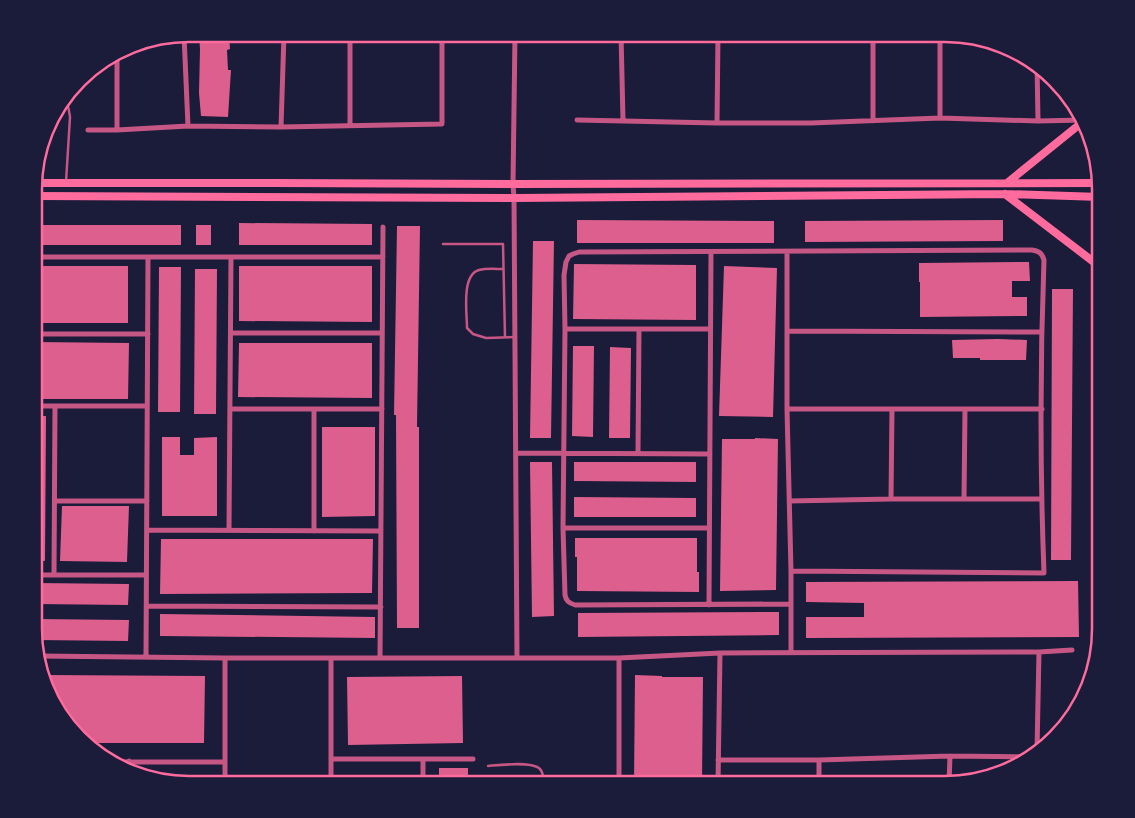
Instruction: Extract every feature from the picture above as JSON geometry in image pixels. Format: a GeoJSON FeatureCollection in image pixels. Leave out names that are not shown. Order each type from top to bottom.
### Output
{"type":"FeatureCollection","features":[{"type":"Feature","properties":{"kind":"main road"},"geometry":{"type":"LineString","coordinates":[[1007,183],[1078,126]]}},
{"type":"Feature","properties":{"kind":"main road"},"geometry":{"type":"LineString","coordinates":[[43,183],[1092,183]]}},
{"type":"Feature","properties":{"kind":"main road"},"geometry":{"type":"LineString","coordinates":[[42,196],[514,198],[1005,194],[1092,197]]}},
{"type":"Feature","properties":{"kind":"main road"},"geometry":{"type":"LineString","coordinates":[[1005,194],[1092,261]]}},
{"type":"Feature","properties":{"kind":"street"},"geometry":{"type":"LineString","coordinates":[[184,43],[188,126]]}},
{"type":"Feature","properties":{"kind":"street"},"geometry":{"type":"LineString","coordinates":[[281,126],[284,43]]}},
{"type":"Feature","properties":{"kind":"street"},"geometry":{"type":"LineString","coordinates":[[350,43],[350,125]]}},
{"type":"Feature","properties":{"kind":"street"},"geometry":{"type":"LineString","coordinates":[[88,130],[188,126],[442,124],[442,43]]}},
{"type":"Feature","properties":{"kind":"street"},"geometry":{"type":"LineString","coordinates":[[515,43],[513,184],[517,658]]}},
{"type":"Feature","properties":{"kind":"street"},"geometry":{"type":"LineString","coordinates":[[621,43],[623,120]]}},
{"type":"Feature","properties":{"kind":"street"},"geometry":{"type":"LineString","coordinates":[[717,123],[718,43]]}},
{"type":"Feature","properties":{"kind":"street"},"geometry":{"type":"LineString","coordinates":[[873,43],[873,121]]}},
{"type":"Feature","properties":{"kind":"street"},"geometry":{"type":"LineString","coordinates":[[940,43],[940,118]]}},
{"type":"Feature","properties":{"kind":"street"},"geometry":{"type":"LineString","coordinates":[[117,62],[117,130]]}},
{"type":"Feature","properties":{"kind":"street"},"geometry":{"type":"LineString","coordinates":[[1037,75],[1038,121]]}},
{"type":"Feature","properties":{"kind":"street"},"geometry":{"type":"LineString","coordinates":[[577,120],[717,123],[811,123],[940,118],[1075,120]]}},
{"type":"Feature","properties":{"kind":"street"},"geometry":{"type":"LineString","coordinates":[[380,658],[383,227]]}},
{"type":"Feature","properties":{"kind":"street"},"geometry":{"type":"LineString","coordinates":[[790,604],[576,605],[566,600],[563,528],[564,275],[566,262],[573,254],[579,252],[1032,250],[1042,254],[1044,260],[1041,499],[1044,573],[791,571]]}},
{"type":"Feature","properties":{"kind":"street"},"geometry":{"type":"LineString","coordinates":[[709,605],[711,252]]}},
{"type":"Feature","properties":{"kind":"street"},"geometry":{"type":"LineString","coordinates":[[787,252],[787,409],[791,652]]}},
{"type":"Feature","properties":{"kind":"street"},"geometry":{"type":"LineString","coordinates":[[42,257],[382,257]]}},
{"type":"Feature","properties":{"kind":"street"},"geometry":{"type":"LineString","coordinates":[[146,657],[148,257]]}},
{"type":"Feature","properties":{"kind":"street"},"geometry":{"type":"LineString","coordinates":[[230,530],[231,257]]}},
{"type":"Feature","properties":{"kind":"street"},"geometry":{"type":"LineString","coordinates":[[565,329],[710,329]]}},
{"type":"Feature","properties":{"kind":"street"},"geometry":{"type":"LineString","coordinates":[[638,454],[639,329]]}},
{"type":"Feature","properties":{"kind":"street"},"geometry":{"type":"LineString","coordinates":[[788,332],[1042,332]]}},
{"type":"Feature","properties":{"kind":"street"},"geometry":{"type":"LineString","coordinates":[[230,333],[382,333]]}},
{"type":"Feature","properties":{"kind":"street"},"geometry":{"type":"LineString","coordinates":[[42,334],[148,334]]}},
{"type":"Feature","properties":{"kind":"street"},"geometry":{"type":"LineString","coordinates":[[42,406],[147,406]]}},
{"type":"Feature","properties":{"kind":"street"},"geometry":{"type":"LineString","coordinates":[[54,575],[55,406]]}},
{"type":"Feature","properties":{"kind":"street"},"geometry":{"type":"LineString","coordinates":[[230,409],[382,409]]}},
{"type":"Feature","properties":{"kind":"street"},"geometry":{"type":"LineString","coordinates":[[787,409],[1042,409]]}},
{"type":"Feature","properties":{"kind":"street"},"geometry":{"type":"LineString","coordinates":[[891,499],[892,409]]}},
{"type":"Feature","properties":{"kind":"street"},"geometry":{"type":"LineString","coordinates":[[964,499],[965,409]]}},
{"type":"Feature","properties":{"kind":"street"},"geometry":{"type":"LineString","coordinates":[[314,410],[314,531]]}},
{"type":"Feature","properties":{"kind":"street"},"geometry":{"type":"LineString","coordinates":[[516,453],[710,454]]}},
{"type":"Feature","properties":{"kind":"street"},"geometry":{"type":"LineString","coordinates":[[789,501],[1041,499]]}},
{"type":"Feature","properties":{"kind":"street"},"geometry":{"type":"LineString","coordinates":[[55,501],[147,501]]}},
{"type":"Feature","properties":{"kind":"street"},"geometry":{"type":"LineString","coordinates":[[563,528],[709,528]]}},
{"type":"Feature","properties":{"kind":"street"},"geometry":{"type":"LineString","coordinates":[[147,530],[381,530]]}},
{"type":"Feature","properties":{"kind":"street"},"geometry":{"type":"LineString","coordinates":[[43,575],[146,576]]}},
{"type":"Feature","properties":{"kind":"street"},"geometry":{"type":"LineString","coordinates":[[146,606],[381,607]]}},
{"type":"Feature","properties":{"kind":"street"},"geometry":{"type":"LineString","coordinates":[[45,656],[619,658],[720,653],[1039,652],[1072,650]]}},
{"type":"Feature","properties":{"kind":"street"},"geometry":{"type":"LineString","coordinates":[[1037,743],[1039,652]]}},
{"type":"Feature","properties":{"kind":"street"},"geometry":{"type":"LineString","coordinates":[[718,776],[720,653]]}},
{"type":"Feature","properties":{"kind":"street"},"geometry":{"type":"LineString","coordinates":[[225,658],[225,775]]}},
{"type":"Feature","properties":{"kind":"street"},"geometry":{"type":"LineString","coordinates":[[331,658],[331,775]]}},
{"type":"Feature","properties":{"kind":"street"},"geometry":{"type":"LineString","coordinates":[[619,658],[619,776]]}},
{"type":"Feature","properties":{"kind":"street"},"geometry":{"type":"LineString","coordinates":[[718,760],[819,760],[950,756],[1017,757]]}},
{"type":"Feature","properties":{"kind":"street"},"geometry":{"type":"LineString","coordinates":[[950,756],[950,776]]}},
{"type":"Feature","properties":{"kind":"street"},"geometry":{"type":"LineString","coordinates":[[331,759],[473,759]]}},
{"type":"Feature","properties":{"kind":"street"},"geometry":{"type":"LineString","coordinates":[[423,759],[423,775]]}},
{"type":"Feature","properties":{"kind":"street"},"geometry":{"type":"LineString","coordinates":[[819,760],[819,776]]}},
{"type":"Feature","properties":{"kind":"street"},"geometry":{"type":"LineString","coordinates":[[129,762],[225,762]]}},
{"type":"Feature","properties":{"kind":"lane"},"geometry":{"type":"LineString","coordinates":[[66,183],[70,117],[68,107]]}},
{"type":"Feature","properties":{"kind":"lane"},"geometry":{"type":"LineString","coordinates":[[444,244],[503,244],[505,338]]}},
{"type":"Feature","properties":{"kind":"lane"},"geometry":{"type":"LineString","coordinates":[[503,269],[478,270],[471,275],[466,286],[467,328],[473,334],[486,338],[515,337]]}},
{"type":"Feature","properties":{"kind":"lane"},"geometry":{"type":"LineString","coordinates":[[488,766],[531,764],[540,768],[543,775]]}},
{"type":"Feature","properties":{"kind":"building"},"geometry":{"type":"Polygon","coordinates":[[[200,43],[230,43],[230,49],[227,50],[228,70],[231,70],[228,117],[201,116],[199,93],[200,43]]]}},
{"type":"Feature","properties":{"kind":"building"},"geometry":{"type":"Polygon","coordinates":[[[577,220],[774,221],[774,243],[577,243],[577,220]]]}},
{"type":"Feature","properties":{"kind":"building"},"geometry":{"type":"Polygon","coordinates":[[[1003,220],[1003,241],[805,242],[805,221],[1003,220]]]}},
{"type":"Feature","properties":{"kind":"building"},"geometry":{"type":"Polygon","coordinates":[[[239,223],[372,224],[372,245],[239,245],[239,223]]]}},
{"type":"Feature","properties":{"kind":"building"},"geometry":{"type":"Polygon","coordinates":[[[42,225],[181,225],[181,245],[42,245],[42,225]]]}},
{"type":"Feature","properties":{"kind":"building"},"geometry":{"type":"Polygon","coordinates":[[[196,225],[211,225],[211,245],[196,245],[196,225]]]}},
{"type":"Feature","properties":{"kind":"building"},"geometry":{"type":"Polygon","coordinates":[[[397,226],[420,226],[417,427],[419,427],[419,628],[397,628],[396,415],[394,415],[397,226]]]}},
{"type":"Feature","properties":{"kind":"building"},"geometry":{"type":"Polygon","coordinates":[[[533,241],[554,241],[551,438],[530,438],[533,241]]]}},
{"type":"Feature","properties":{"kind":"building"},"geometry":{"type":"Polygon","coordinates":[[[1029,262],[1030,281],[1012,281],[1012,297],[1027,297],[1027,316],[920,317],[919,263],[1029,262]]]}},
{"type":"Feature","properties":{"kind":"building"},"geometry":{"type":"Polygon","coordinates":[[[574,264],[696,265],[696,320],[573,319],[574,264]]]}},
{"type":"Feature","properties":{"kind":"building"},"geometry":{"type":"Polygon","coordinates":[[[42,266],[128,266],[128,323],[42,323],[42,266]]]}},
{"type":"Feature","properties":{"kind":"building"},"geometry":{"type":"Polygon","coordinates":[[[239,266],[372,266],[372,322],[239,321],[239,266]]]}},
{"type":"Feature","properties":{"kind":"building"},"geometry":{"type":"Polygon","coordinates":[[[724,266],[777,268],[773,417],[719,416],[724,266]]]}},
{"type":"Feature","properties":{"kind":"building"},"geometry":{"type":"Polygon","coordinates":[[[159,267],[181,267],[180,412],[158,412],[159,267]]]}},
{"type":"Feature","properties":{"kind":"building"},"geometry":{"type":"Polygon","coordinates":[[[195,269],[217,269],[216,414],[194,414],[195,269]]]}},
{"type":"Feature","properties":{"kind":"building"},"geometry":{"type":"Polygon","coordinates":[[[1052,289],[1073,289],[1071,560],[1051,560],[1052,289]]]}},
{"type":"Feature","properties":{"kind":"building"},"geometry":{"type":"Polygon","coordinates":[[[952,340],[1027,340],[1026,360],[953,358],[952,340]]]}},
{"type":"Feature","properties":{"kind":"building"},"geometry":{"type":"Polygon","coordinates":[[[42,342],[129,343],[128,399],[42,399],[42,342]]]}},
{"type":"Feature","properties":{"kind":"building"},"geometry":{"type":"Polygon","coordinates":[[[239,343],[372,343],[372,398],[238,397],[239,343]]]}},
{"type":"Feature","properties":{"kind":"building"},"geometry":{"type":"Polygon","coordinates":[[[573,346],[594,346],[593,437],[572,436],[573,346]]]}},
{"type":"Feature","properties":{"kind":"building"},"geometry":{"type":"Polygon","coordinates":[[[610,347],[631,348],[630,438],[609,438],[610,347]]]}},
{"type":"Feature","properties":{"kind":"building"},"geometry":{"type":"Polygon","coordinates":[[[43,416],[46,416],[45,561],[43,561],[43,416]]]}},
{"type":"Feature","properties":{"kind":"building"},"geometry":{"type":"Polygon","coordinates":[[[322,427],[375,427],[375,516],[322,517],[322,427]]]}},
{"type":"Feature","properties":{"kind":"building"},"geometry":{"type":"Polygon","coordinates":[[[162,437],[180,437],[180,455],[194,455],[194,438],[217,437],[217,516],[162,516],[162,437]]]}},
{"type":"Feature","properties":{"kind":"building"},"geometry":{"type":"Polygon","coordinates":[[[722,439],[778,439],[776,590],[720,591],[722,439]]]}},
{"type":"Feature","properties":{"kind":"building"},"geometry":{"type":"Polygon","coordinates":[[[530,462],[552,462],[554,616],[532,617],[530,462]]]}},
{"type":"Feature","properties":{"kind":"building"},"geometry":{"type":"Polygon","coordinates":[[[574,462],[696,462],[696,482],[574,481],[574,462]]]}},
{"type":"Feature","properties":{"kind":"building"},"geometry":{"type":"Polygon","coordinates":[[[574,497],[696,498],[696,517],[574,517],[574,497]]]}},
{"type":"Feature","properties":{"kind":"building"},"geometry":{"type":"Polygon","coordinates":[[[62,506],[129,506],[127,562],[60,561],[62,506]]]}},
{"type":"Feature","properties":{"kind":"building"},"geometry":{"type":"Polygon","coordinates":[[[575,538],[697,538],[699,592],[577,591],[575,538]]]}},
{"type":"Feature","properties":{"kind":"building"},"geometry":{"type":"Polygon","coordinates":[[[161,539],[373,539],[372,593],[160,594],[161,539]]]}},
{"type":"Feature","properties":{"kind":"building"},"geometry":{"type":"Polygon","coordinates":[[[1078,581],[1079,637],[806,638],[806,617],[864,617],[864,603],[806,602],[806,582],[1078,581]]]}},
{"type":"Feature","properties":{"kind":"building"},"geometry":{"type":"Polygon","coordinates":[[[43,583],[129,584],[128,605],[43,604],[43,583]]]}},
{"type":"Feature","properties":{"kind":"building"},"geometry":{"type":"Polygon","coordinates":[[[779,612],[779,635],[578,637],[578,613],[779,612]]]}},
{"type":"Feature","properties":{"kind":"building"},"geometry":{"type":"Polygon","coordinates":[[[160,614],[375,617],[375,638],[160,636],[160,614]]]}},
{"type":"Feature","properties":{"kind":"building"},"geometry":{"type":"Polygon","coordinates":[[[43,619],[129,620],[128,641],[43,640],[43,619]]]}},
{"type":"Feature","properties":{"kind":"building"},"geometry":{"type":"Polygon","coordinates":[[[50,675],[205,676],[204,743],[98,743],[85,733],[67,710],[50,675]]]}},
{"type":"Feature","properties":{"kind":"building"},"geometry":{"type":"Polygon","coordinates":[[[635,675],[703,677],[702,776],[634,776],[635,675]]]}},
{"type":"Feature","properties":{"kind":"building"},"geometry":{"type":"Polygon","coordinates":[[[462,676],[463,743],[348,745],[347,677],[462,676]]]}},
{"type":"Feature","properties":{"kind":"building"},"geometry":{"type":"Polygon","coordinates":[[[439,768],[468,768],[468,775],[439,775],[439,768]]]}}]}
